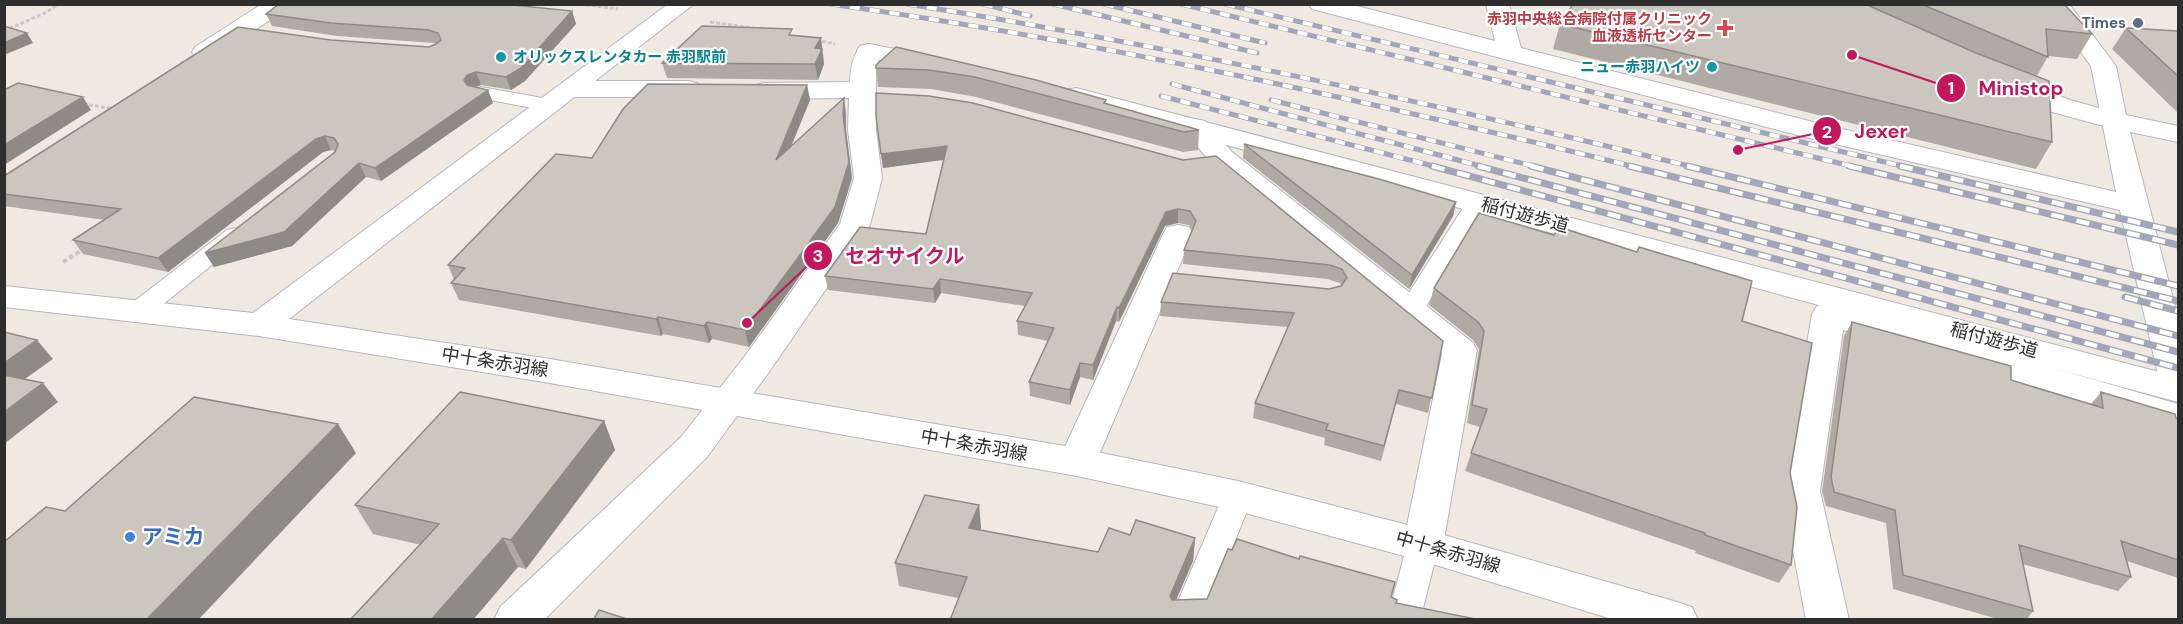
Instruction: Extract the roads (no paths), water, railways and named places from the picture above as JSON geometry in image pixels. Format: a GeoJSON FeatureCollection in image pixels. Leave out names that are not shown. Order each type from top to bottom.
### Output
{"type":"FeatureCollection","features":[{"type":"Feature","properties":{"kind":"street"},"geometry":{"type":"LineString","coordinates":[[182,67],[250,32],[279,4]]}},
{"type":"Feature","properties":{"kind":"street"},"geometry":{"type":"LineString","coordinates":[[259,325],[683,4]]}},
{"type":"Feature","properties":{"kind":"street"},"geometry":{"type":"LineString","coordinates":[[1320,4],[1819,132],[2135,205]]}},
{"type":"Feature","properties":{"kind":"street"},"geometry":{"type":"LineString","coordinates":[[1497,4],[1510,53]]}},
{"type":"Feature","properties":{"kind":"street"},"geometry":{"type":"LineString","coordinates":[[2057,4],[2103,66],[2119,146],[2178,383]]}},
{"type":"Feature","properties":{"kind":"street"},"geometry":{"type":"LineString","coordinates":[[515,620],[686,455],[729,403],[855,225],[868,178],[862,130],[870,95],[863,69],[868,51],[961,69]]}},
{"type":"Feature","properties":{"kind":"street"},"geometry":{"type":"LineString","coordinates":[[1991,79],[2061,106],[2115,121],[2178,134]]}},
{"type":"Feature","properties":{"kind":"street"},"geometry":{"type":"LineString","coordinates":[[571,89],[710,90]]}},
{"type":"Feature","properties":{"kind":"street"},"geometry":{"type":"LineString","coordinates":[[743,90],[870,95]]}},
{"type":"Feature","properties":{"kind":"street","name":"稲付遊歩道"},"geometry":{"type":"LineString","coordinates":[[1050,90],[2178,390]]}},
{"type":"Feature","properties":{"kind":"street"},"geometry":{"type":"LineString","coordinates":[[1195,127],[1207,160],[1411,310],[1460,350],[1423,545]]}},
{"type":"Feature","properties":{"kind":"street"},"geometry":{"type":"LineString","coordinates":[[1077,462],[1178,234]]}},
{"type":"Feature","properties":{"kind":"street"},"geometry":{"type":"LineString","coordinates":[[1159,273],[1192,277]]}},
{"type":"Feature","properties":{"kind":"street","name":"中十条赤羽線"},"geometry":{"type":"LineString","coordinates":[[4,296],[259,325],[544,370],[1077,462],[1238,496],[1423,545],[1677,620]]}},
{"type":"Feature","properties":{"kind":"street"},"geometry":{"type":"LineString","coordinates":[[1828,620],[1801,491],[1829,314],[2178,417]]}},
{"type":"Feature","properties":{"kind":"lane"},"geometry":{"type":"LineString","coordinates":[[481,93],[548,105]]}},
{"type":"Feature","properties":{"kind":"lane"},"geometry":{"type":"LineString","coordinates":[[1411,310],[1478,202]]}},
{"type":"Feature","properties":{"kind":"lane"},"geometry":{"type":"LineString","coordinates":[[137,312],[256,218]]}},
{"type":"Feature","properties":{"kind":"lane"},"geometry":{"type":"LineString","coordinates":[[1186,620],[1238,496]]}},
{"type":"Feature","properties":{"kind":"lane"},"geometry":{"type":"LineString","coordinates":[[1403,620],[1423,545]]}},
{"type":"Feature","properties":{"kind":"railway"},"geometry":{"type":"LineString","coordinates":[[830,4],[1033,36],[1235,75],[1335,96],[1635,167]]}},
{"type":"Feature","properties":{"kind":"railway"},"geometry":{"type":"LineString","coordinates":[[907,4],[1105,38],[1302,77],[1498,120],[1693,167]]}},
{"type":"Feature","properties":{"kind":"railway"},"geometry":{"type":"LineString","coordinates":[[983,4],[1030,16]]}},
{"type":"Feature","properties":{"kind":"railway"},"geometry":{"type":"LineString","coordinates":[[1053,4],[1257,53]]}},
{"type":"Feature","properties":{"kind":"railway"},"geometry":{"type":"LineString","coordinates":[[1104,4],[1265,43]]}},
{"type":"Feature","properties":{"kind":"railway"},"geometry":{"type":"LineString","coordinates":[[1181,4],[1855,167]]}},
{"type":"Feature","properties":{"kind":"railway"},"geometry":{"type":"LineString","coordinates":[[1225,4],[1906,167]]}},
{"type":"Feature","properties":{"kind":"railway"},"geometry":{"type":"LineString","coordinates":[[1172,84],[1484,167]]}},
{"type":"Feature","properties":{"kind":"railway"},"geometry":{"type":"LineString","coordinates":[[1161,96],[1437,167]]}},
{"type":"Feature","properties":{"kind":"railway"},"geometry":{"type":"LineString","coordinates":[[1271,100],[1537,167]]}},
{"type":"Feature","properties":{"kind":"railway"},"geometry":{"type":"LineString","coordinates":[[1432,166],[2178,368]]}},
{"type":"Feature","properties":{"kind":"railway"},"geometry":{"type":"LineString","coordinates":[[1478,166],[2178,352]]}},
{"type":"Feature","properties":{"kind":"railway"},"geometry":{"type":"LineString","coordinates":[[1531,166],[2178,336]]}},
{"type":"Feature","properties":{"kind":"railway"},"geometry":{"type":"LineString","coordinates":[[1629,166],[2178,301]]}},
{"type":"Feature","properties":{"kind":"railway"},"geometry":{"type":"LineString","coordinates":[[1687,166],[2178,286]]}},
{"type":"Feature","properties":{"kind":"railway"},"geometry":{"type":"LineString","coordinates":[[1849,166],[2178,245]]}},
{"type":"Feature","properties":{"kind":"railway"},"geometry":{"type":"LineString","coordinates":[[1900,166],[2178,232]]}},
{"type":"Feature","properties":{"kind":"railway"},"geometry":{"type":"LineString","coordinates":[[2125,297],[2178,311]]}},
{"type":"Feature","properties":{"kind":"place","name":"Times"},"geometry":{"type":"Point","coordinates":[2138,23]}},
{"type":"Feature","properties":{"kind":"place","name":"赤羽中央総合病院付属クリニック 血液透析センター"},"geometry":{"type":"Point","coordinates":[1725,28]}},
{"type":"Feature","properties":{"kind":"place","name":"Ministop"},"geometry":{"type":"Point","coordinates":[1852,55]}},
{"type":"Feature","properties":{"kind":"place","name":"オリックスレンタカー 赤羽駅前"},"geometry":{"type":"Point","coordinates":[501,57]}},
{"type":"Feature","properties":{"kind":"place","name":"ニュー赤羽ハイツ"},"geometry":{"type":"Point","coordinates":[1712,67]}},
{"type":"Feature","properties":{"kind":"place","name":"Jexer"},"geometry":{"type":"Point","coordinates":[1738,150]}},
{"type":"Feature","properties":{"kind":"place","name":"セオサイクル"},"geometry":{"type":"Point","coordinates":[747,323]}},
{"type":"Feature","properties":{"kind":"place","name":"アミカ"},"geometry":{"type":"Point","coordinates":[130,537]}}]}
